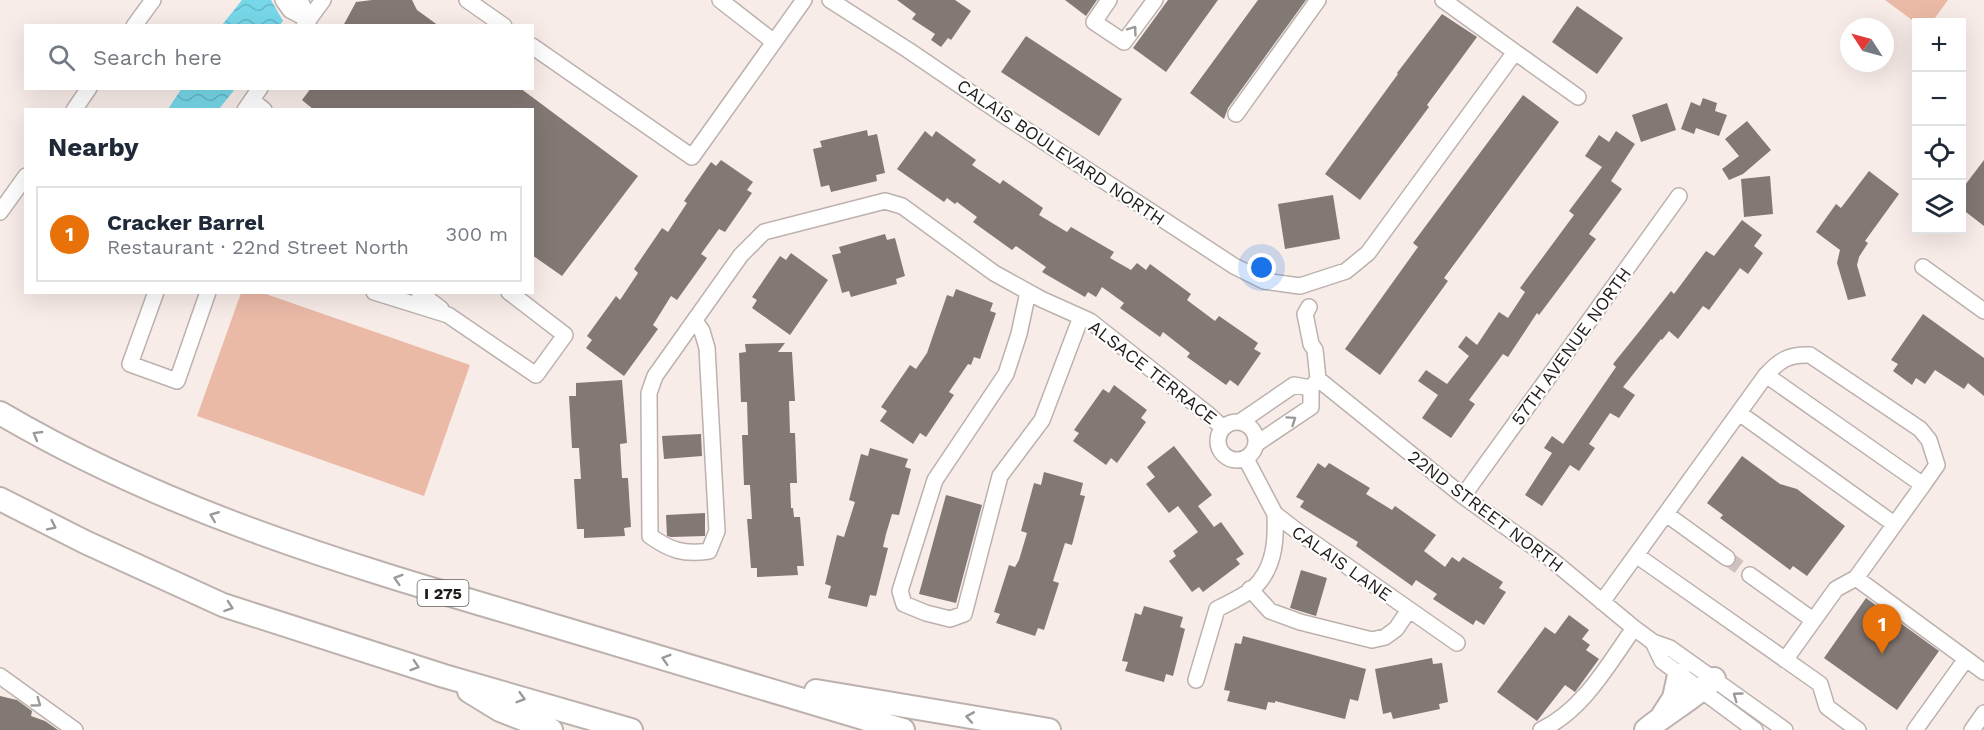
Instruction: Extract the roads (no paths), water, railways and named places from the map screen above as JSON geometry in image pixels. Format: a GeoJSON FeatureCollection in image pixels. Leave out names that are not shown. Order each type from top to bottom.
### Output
{"type":"FeatureCollection","features":[{"type":"Feature","properties":{"kind":"highway","name":"I 275"},"geometry":{"type":"LineString","coordinates":[[0,413],[48,442],[144,488],[248,530],[352,566],[903,730]]}},
{"type":"Feature","properties":{"kind":"highway"},"geometry":{"type":"LineString","coordinates":[[0,499],[85,542],[223,605],[444,676],[631,730]]}},
{"type":"Feature","properties":{"kind":"highway"},"geometry":{"type":"LineString","coordinates":[[692,666],[824,693],[1048,730]]}},
{"type":"Feature","properties":{"kind":"highway"},"geometry":{"type":"LineString","coordinates":[[1654,724],[1674,698],[1679,675]]}},
{"type":"Feature","properties":{"kind":"highway"},"geometry":{"type":"LineString","coordinates":[[444,676],[500,710],[551,730]]}},
{"type":"Feature","properties":{"kind":"highway"},"geometry":{"type":"LineString","coordinates":[[1654,724],[1707,685]]}},
{"type":"Feature","properties":{"kind":"street"},"geometry":{"type":"LineString","coordinates":[[135,24],[153,0]]}},
{"type":"Feature","properties":{"kind":"street"},"geometry":{"type":"LineString","coordinates":[[283,0],[290,10],[306,23]]}},
{"type":"Feature","properties":{"kind":"street"},"geometry":{"type":"LineString","coordinates":[[300,0],[306,23]]}},
{"type":"Feature","properties":{"kind":"street"},"geometry":{"type":"LineString","coordinates":[[306,23],[323,0]]}},
{"type":"Feature","properties":{"kind":"street"},"geometry":{"type":"LineString","coordinates":[[467,0],[501,24]]}},
{"type":"Feature","properties":{"kind":"street"},"geometry":{"type":"LineString","coordinates":[[720,0],[774,42]]}},
{"type":"Feature","properties":{"kind":"street"},"geometry":{"type":"LineString","coordinates":[[534,47],[692,157],[804,0]]}},
{"type":"Feature","properties":{"kind":"street","name":"CALAIS BOULEVARD NORTH"},"geometry":{"type":"LineString","coordinates":[[830,0],[1234,266],[1264,281],[1300,286],[1346,272],[1368,253],[1515,52]]}},
{"type":"Feature","properties":{"kind":"street"},"geometry":{"type":"LineString","coordinates":[[1110,0],[1094,22],[1124,42],[1155,0]]}},
{"type":"Feature","properties":{"kind":"street"},"geometry":{"type":"LineString","coordinates":[[1236,114],[1318,0]]}},
{"type":"Feature","properties":{"kind":"street"},"geometry":{"type":"LineString","coordinates":[[1443,0],[1578,97]]}},
{"type":"Feature","properties":{"kind":"street"},"geometry":{"type":"LineString","coordinates":[[75,108],[88,90]]}},
{"type":"Feature","properties":{"kind":"street"},"geometry":{"type":"LineString","coordinates":[[0,212],[24,179]]}},
{"type":"Feature","properties":{"kind":"street","name":"57TH AVENUE NORTH"},"geometry":{"type":"LineString","coordinates":[[1463,496],[1678,196]]}},
{"type":"Feature","properties":{"kind":"street","name":"ALSACE TERRACE"},"geometry":{"type":"LineString","coordinates":[[695,321],[702,331],[707,348],[717,531],[709,551],[693,554],[668,549],[650,536],[649,393],[655,376],[741,255],[764,232],[885,201],[902,206],[994,273],[1090,321],[1223,428]]}},
{"type":"Feature","properties":{"kind":"street"},"geometry":{"type":"LineString","coordinates":[[1923,267],[1984,311]]}},
{"type":"Feature","properties":{"kind":"street"},"geometry":{"type":"LineString","coordinates":[[1256,444],[1254,432],[1240,422],[1234,422],[1223,428],[1218,440],[1222,453],[1233,460],[1246,459],[1251,455],[1256,444],[1311,407],[1315,350],[1311,344],[1305,314],[1309,307],[1300,286]]}},
{"type":"Feature","properties":{"kind":"street"},"geometry":{"type":"LineString","coordinates":[[1028,292],[1019,334],[1006,374],[936,480],[900,591],[904,604],[950,620],[964,614],[1000,476],[1042,420],[1081,317]]}},
{"type":"Feature","properties":{"kind":"street"},"geometry":{"type":"LineString","coordinates":[[155,294],[130,364],[177,381],[207,294]]}},
{"type":"Feature","properties":{"kind":"street"},"geometry":{"type":"LineString","coordinates":[[380,294],[448,315]]}},
{"type":"Feature","properties":{"kind":"street"},"geometry":{"type":"LineString","coordinates":[[422,294],[448,315],[536,375],[566,335],[512,294]]}},
{"type":"Feature","properties":{"kind":"street"},"geometry":{"type":"LineString","coordinates":[[1602,602],[1766,375],[1782,358],[1796,354],[1810,355],[1920,429],[1929,440],[1937,465],[1856,578],[1836,589],[1785,660]]}},
{"type":"Feature","properties":{"kind":"street"},"geometry":{"type":"LineString","coordinates":[[1766,375],[1923,485]]}},
{"type":"Feature","properties":{"kind":"street"},"geometry":{"type":"LineString","coordinates":[[1240,422],[1294,385],[1314,384]]}},
{"type":"Feature","properties":{"kind":"street","name":"22ND STREET NORTH"},"geometry":{"type":"LineString","coordinates":[[1314,384],[1552,560],[1634,628],[1653,642],[1670,648],[1755,730]]}},
{"type":"Feature","properties":{"kind":"street"},"geometry":{"type":"LineString","coordinates":[[1739,413],[1894,524]]}},
{"type":"Feature","properties":{"kind":"street","name":"CALAIS LANE"},"geometry":{"type":"LineString","coordinates":[[1246,459],[1264,497],[1275,514],[1457,643]]}},
{"type":"Feature","properties":{"kind":"street","name":"CALAIS LANE"},"geometry":{"type":"LineString","coordinates":[[1196,680],[1217,609],[1259,583],[1270,563],[1276,540],[1275,514]]}},
{"type":"Feature","properties":{"kind":"street"},"geometry":{"type":"LineString","coordinates":[[1666,514],[1727,558]]}},
{"type":"Feature","properties":{"kind":"street"},"geometry":{"type":"LineString","coordinates":[[1636,555],[1820,684],[1827,707],[1858,730]]}},
{"type":"Feature","properties":{"kind":"street"},"geometry":{"type":"LineString","coordinates":[[1750,575],[1813,620]]}},
{"type":"Feature","properties":{"kind":"street"},"geometry":{"type":"LineString","coordinates":[[1856,578],[1984,672]]}},
{"type":"Feature","properties":{"kind":"street","name":"CALAIS LANE"},"geometry":{"type":"LineString","coordinates":[[1250,589],[1270,611],[1300,622],[1372,640],[1385,637],[1396,629],[1409,610]]}},
{"type":"Feature","properties":{"kind":"street"},"geometry":{"type":"LineString","coordinates":[[1541,730],[1553,724],[1582,700],[1634,628]]}},
{"type":"Feature","properties":{"kind":"street","name":"22ND STREET NORTH"},"geometry":{"type":"LineString","coordinates":[[1653,642],[1662,662],[1679,675],[1707,685],[1785,730]]}},
{"type":"Feature","properties":{"kind":"street"},"geometry":{"type":"LineString","coordinates":[[1915,730],[1966,659]]}},
{"type":"Feature","properties":{"kind":"street"},"geometry":{"type":"LineString","coordinates":[[0,676],[75,730]]}},
{"type":"Feature","properties":{"kind":"street"},"geometry":{"type":"LineString","coordinates":[[1972,730],[1984,713]]}},
{"type":"Feature","properties":{"kind":"water"},"geometry":{"type":"Polygon","coordinates":[[[242,0],[271,0],[283,21],[281,24],[223,24],[242,0]]]}},
{"type":"Feature","properties":{"kind":"water"},"geometry":{"type":"Polygon","coordinates":[[[181,90],[234,90],[220,108],[169,108],[181,90]]]}},
{"type":"Feature","properties":{"kind":"tunnel"},"geometry":{"type":"LineString","coordinates":[[1727,558],[1750,575]]}},
{"type":"Feature","properties":{"kind":"place","name":"Cracker Barrel"},"geometry":{"type":"Point","coordinates":[1882,654]}}]}
